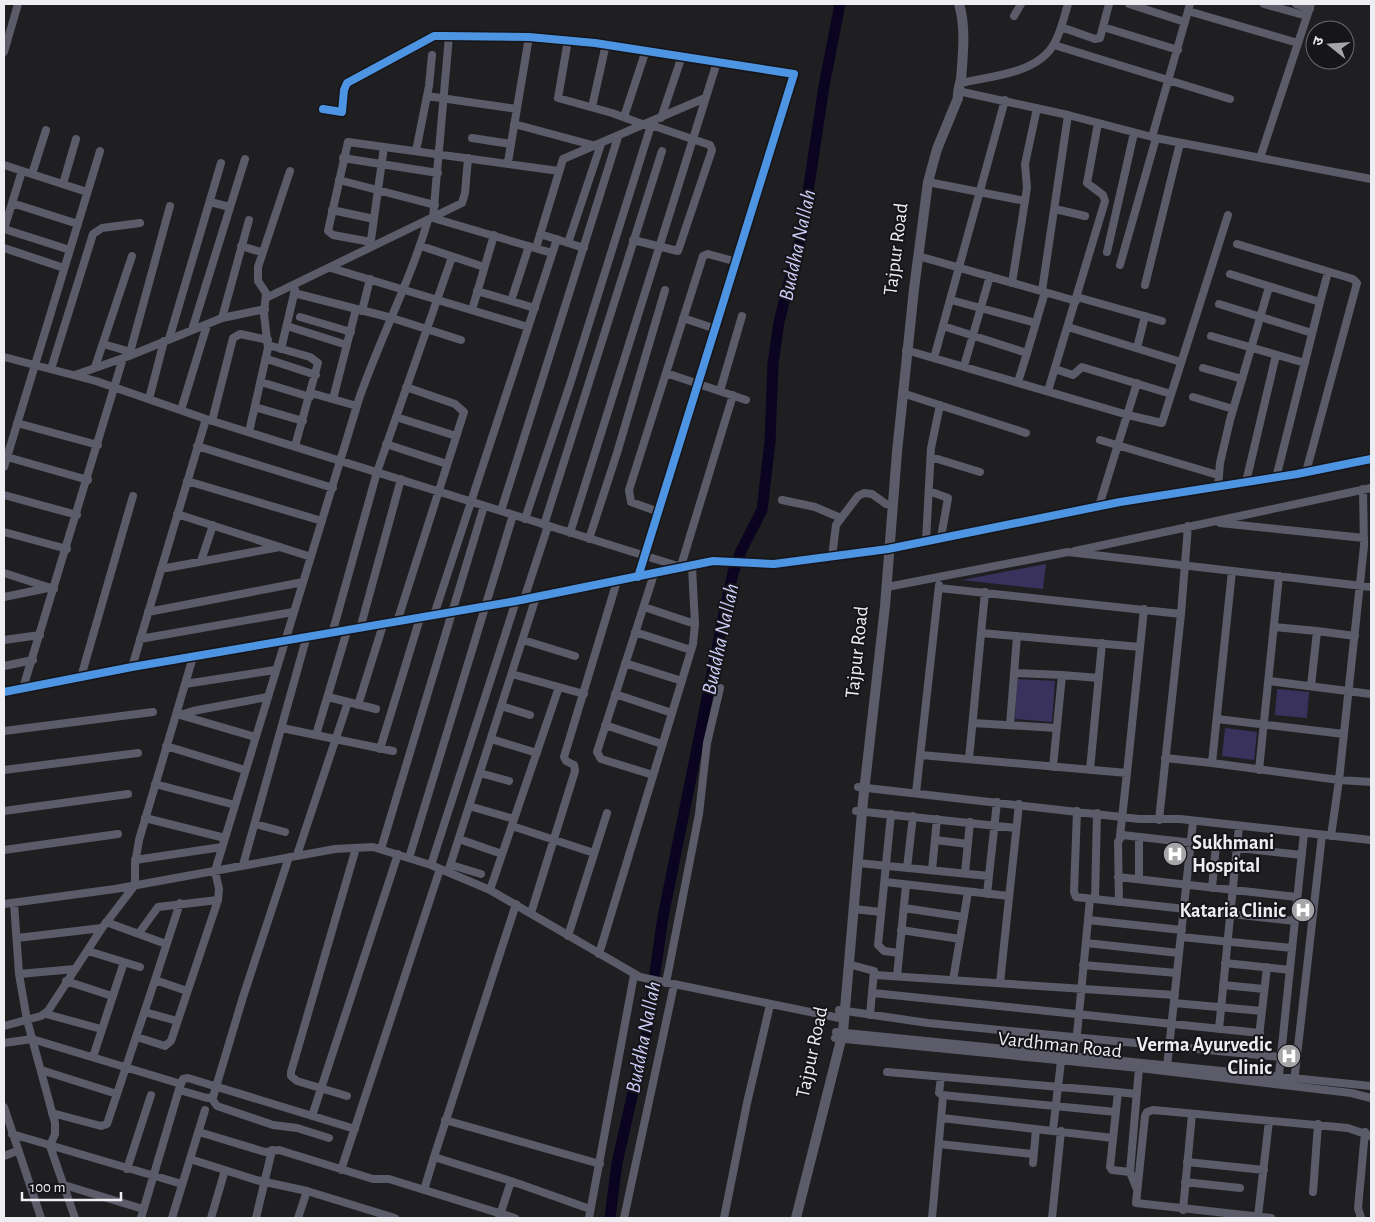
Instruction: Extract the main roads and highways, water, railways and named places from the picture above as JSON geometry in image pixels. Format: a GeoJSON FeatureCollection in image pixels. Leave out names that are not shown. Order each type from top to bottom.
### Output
{"type":"FeatureCollection","features":[{"type":"Feature","properties":{"kind":"main road","name":"Tajpur Road"},"geometry":{"type":"LineString","coordinates":[[796,1218],[839,1035],[861,788],[902,394],[906,350],[905,337],[928,182],[937,150],[958,98],[962,29],[959,4]]}},
{"type":"Feature","properties":{"kind":"main road","name":"Tajpur Road"},"geometry":{"type":"LineString","coordinates":[[861,788],[887,587],[885,550],[886,504],[922,181],[931,147],[952,96],[959,89]]}},
{"type":"Feature","properties":{"kind":"main road","name":"Tajpur Road"},"geometry":{"type":"LineString","coordinates":[[841,1015],[854,909],[858,863],[859,811]]}},
{"type":"Feature","properties":{"kind":"main road","name":"Tajpur Road"},"geometry":{"type":"LineString","coordinates":[[789,1218],[839,1035]]}},
{"type":"Feature","properties":{"kind":"waterway","name":"Buddha Nallah"},"geometry":{"type":"LineString","coordinates":[[610,1218],[617,1163],[646,1035],[663,917],[725,609],[733,573],[741,551],[762,510],[770,442],[773,363],[779,322],[802,232],[824,86],[840,4]]}},
{"type":"Feature","properties":{"kind":"place","name":"Sukhmani Hospital"},"geometry":{"type":"Point","coordinates":[1175,854]}},
{"type":"Feature","properties":{"kind":"place","name":"Kataria Clinic"},"geometry":{"type":"Point","coordinates":[1303,910]}},
{"type":"Feature","properties":{"kind":"place","name":"Verma Ayurvedic Clinic"},"geometry":{"type":"Point","coordinates":[1289,1056]}}]}
